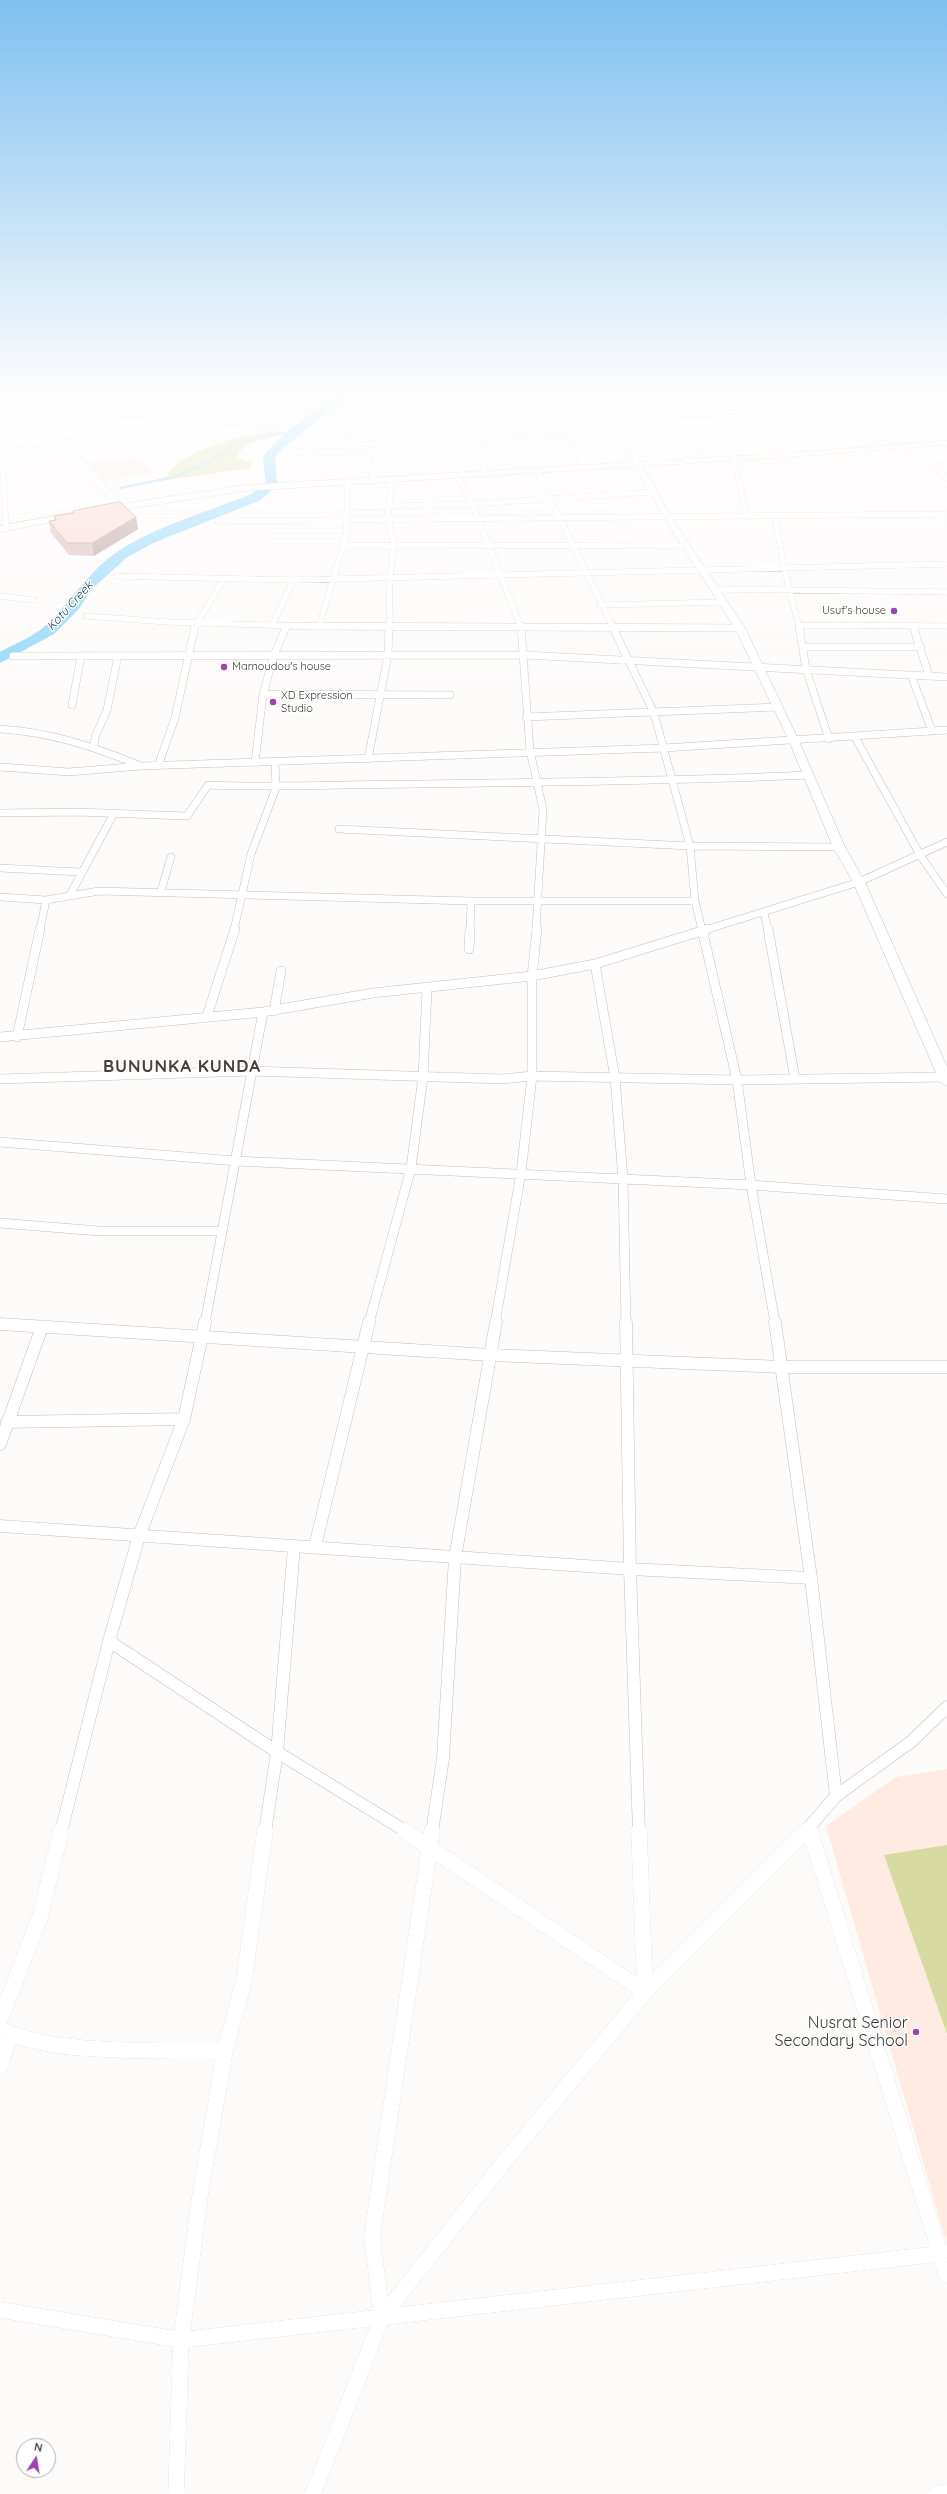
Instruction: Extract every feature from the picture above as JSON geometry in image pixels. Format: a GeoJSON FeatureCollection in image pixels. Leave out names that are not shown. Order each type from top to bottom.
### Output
{"type":"FeatureCollection","features":[{"type":"Feature","properties":{"kind":"main road"},"geometry":{"type":"LineString","coordinates":[[89,513],[95,510]]}},
{"type":"Feature","properties":{"kind":"main road"},"geometry":{"type":"LineString","coordinates":[[3,529],[103,510]]}},
{"type":"Feature","properties":{"kind":"street"},"geometry":{"type":"LineString","coordinates":[[3,510],[3,529]]}},
{"type":"Feature","properties":{"kind":"street"},"geometry":{"type":"LineString","coordinates":[[319,627],[344,545],[348,510]]}},
{"type":"Feature","properties":{"kind":"street"},"geometry":{"type":"LineString","coordinates":[[368,758],[388,655],[387,630],[390,576],[394,545],[387,510]]}},
{"type":"Feature","properties":{"kind":"street"},"geometry":{"type":"LineString","coordinates":[[382,2317],[372,2236],[443,1758],[455,1558],[521,1173],[532,1076],[532,976],[539,903],[542,810],[538,781],[530,751],[526,717],[522,629],[474,510]]}},
{"type":"Feature","properties":{"kind":"street"},"geometry":{"type":"LineString","coordinates":[[555,510],[573,545],[584,573],[654,713],[664,748],[671,781],[690,846],[696,901],[702,931],[737,1080],[751,1185],[783,1367],[812,1578],[836,1796]]}},
{"type":"Feature","properties":{"kind":"street"},"geometry":{"type":"LineString","coordinates":[[0,1079],[251,1071],[502,1079],[532,1076],[737,1080],[946,1078],[859,882],[839,847],[810,775],[740,628],[663,510]]}},
{"type":"Feature","properties":{"kind":"street"},"geometry":{"type":"LineString","coordinates":[[746,510],[747,517]]}},
{"type":"Feature","properties":{"kind":"street"},"geometry":{"type":"LineString","coordinates":[[217,521],[774,518],[947,514]]}},
{"type":"Feature","properties":{"kind":"street"},"geometry":{"type":"LineString","coordinates":[[774,518],[799,625],[806,669],[829,739]]}},
{"type":"Feature","properties":{"kind":"street"},"geometry":{"type":"LineString","coordinates":[[274,536],[346,536]]}},
{"type":"Feature","properties":{"kind":"street"},"geometry":{"type":"LineString","coordinates":[[344,545],[686,546]]}},
{"type":"Feature","properties":{"kind":"street"},"geometry":{"type":"LineString","coordinates":[[116,576],[294,580],[390,576],[584,573],[784,566],[947,564]]}},
{"type":"Feature","properties":{"kind":"street"},"geometry":{"type":"LineString","coordinates":[[158,766],[175,718],[187,656],[196,624],[224,579]]}},
{"type":"Feature","properties":{"kind":"street"},"geometry":{"type":"LineString","coordinates":[[272,626],[294,580]]}},
{"type":"Feature","properties":{"kind":"street"},"geometry":{"type":"LineString","coordinates":[[715,589],[947,592]]}},
{"type":"Feature","properties":{"kind":"street"},"geometry":{"type":"LineString","coordinates":[[0,596],[34,600]]}},
{"type":"Feature","properties":{"kind":"street"},"geometry":{"type":"LineString","coordinates":[[600,605],[723,602]]}},
{"type":"Feature","properties":{"kind":"street"},"geometry":{"type":"LineString","coordinates":[[86,616],[196,624],[387,630],[611,627],[740,628]]}},
{"type":"Feature","properties":{"kind":"street"},"geometry":{"type":"LineString","coordinates":[[799,625],[947,626]]}},
{"type":"Feature","properties":{"kind":"street"},"geometry":{"type":"LineString","coordinates":[[913,626],[921,647],[929,676]]}},
{"type":"Feature","properties":{"kind":"street"},"geometry":{"type":"LineString","coordinates":[[255,763],[263,694],[274,655],[286,627]]}},
{"type":"Feature","properties":{"kind":"street"},"geometry":{"type":"LineString","coordinates":[[803,647],[921,647]]}},
{"type":"Feature","properties":{"kind":"street"},"geometry":{"type":"LineString","coordinates":[[13,656],[524,655],[628,662],[806,669],[947,677]]}},
{"type":"Feature","properties":{"kind":"street"},"geometry":{"type":"LineString","coordinates":[[72,705],[81,656]]}},
{"type":"Feature","properties":{"kind":"street"},"geometry":{"type":"LineString","coordinates":[[94,746],[95,737],[107,710],[118,656]]}},
{"type":"Feature","properties":{"kind":"street"},"geometry":{"type":"LineString","coordinates":[[911,675],[932,731]]}},
{"type":"Feature","properties":{"kind":"street"},"geometry":{"type":"LineString","coordinates":[[263,694],[380,693],[450,695]]}},
{"type":"Feature","properties":{"kind":"street"},"geometry":{"type":"LineString","coordinates":[[526,717],[778,707]]}},
{"type":"Feature","properties":{"kind":"street"},"geometry":{"type":"LineString","coordinates":[[0,729],[37,732],[94,746],[141,766]]}},
{"type":"Feature","properties":{"kind":"street"},"geometry":{"type":"LineString","coordinates":[[0,767],[69,772],[141,766],[275,763],[530,751],[664,748],[829,739],[947,730]]}},
{"type":"Feature","properties":{"kind":"street"},"geometry":{"type":"LineString","coordinates":[[855,737],[920,855],[947,894]]}},
{"type":"Feature","properties":{"kind":"street"},"geometry":{"type":"LineString","coordinates":[[207,1016],[231,945],[251,854],[276,788],[275,763]]}},
{"type":"Feature","properties":{"kind":"street"},"geometry":{"type":"LineString","coordinates":[[0,813],[114,813],[186,816],[208,785],[276,788],[538,781],[671,781],[810,775]]}},
{"type":"Feature","properties":{"kind":"street"},"geometry":{"type":"LineString","coordinates":[[70,895],[80,872],[114,813]]}},
{"type":"Feature","properties":{"kind":"street"},"geometry":{"type":"LineString","coordinates":[[339,829],[690,846],[839,847]]}},
{"type":"Feature","properties":{"kind":"street"},"geometry":{"type":"LineString","coordinates":[[0,1037],[207,1016],[269,1012],[373,993],[427,989],[532,976],[595,964],[764,913],[859,882],[947,842]]}},
{"type":"Feature","properties":{"kind":"street"},"geometry":{"type":"LineString","coordinates":[[161,891],[171,857]]}},
{"type":"Feature","properties":{"kind":"street"},"geometry":{"type":"LineString","coordinates":[[0,868],[80,872]]}},
{"type":"Feature","properties":{"kind":"street"},"geometry":{"type":"LineString","coordinates":[[0,896],[46,900],[99,891],[161,891],[539,903],[696,901]]}},
{"type":"Feature","properties":{"kind":"street"},"geometry":{"type":"LineString","coordinates":[[17,1036],[46,900]]}},
{"type":"Feature","properties":{"kind":"street"},"geometry":{"type":"LineString","coordinates":[[469,949],[471,901]]}},
{"type":"Feature","properties":{"kind":"street"},"geometry":{"type":"LineString","coordinates":[[764,913],[774,956],[781,1009],[795,1079]]}},
{"type":"Feature","properties":{"kind":"street"},"geometry":{"type":"LineString","coordinates":[[595,964],[615,1078],[622,1179],[628,1359],[630,1569],[645,1992]]}},
{"type":"Feature","properties":{"kind":"street"},"geometry":{"type":"LineString","coordinates":[[0,2020],[40,1917],[109,1641],[139,1536],[184,1419],[236,1161],[251,1071],[281,971]]}},
{"type":"Feature","properties":{"kind":"street"},"geometry":{"type":"LineString","coordinates":[[315,1546],[363,1345],[411,1168],[423,1077],[427,989]]}},
{"type":"Feature","properties":{"kind":"street"},"geometry":{"type":"LineString","coordinates":[[0,1142],[236,1161],[521,1173],[751,1185],[947,1199]]}},
{"type":"Feature","properties":{"kind":"street"},"geometry":{"type":"LineString","coordinates":[[0,1223],[99,1231],[221,1231]]}},
{"type":"Feature","properties":{"kind":"street"},"geometry":{"type":"LineString","coordinates":[[0,1324],[363,1345],[491,1355],[628,1359],[783,1367],[947,1367]]}},
{"type":"Feature","properties":{"kind":"street"},"geometry":{"type":"LineString","coordinates":[[0,1444],[42,1327]]}},
{"type":"Feature","properties":{"kind":"street"},"geometry":{"type":"LineString","coordinates":[[7,1422],[184,1419]]}},
{"type":"Feature","properties":{"kind":"street"},"geometry":{"type":"LineString","coordinates":[[0,1526],[294,1547],[315,1546],[455,1558],[812,1578]]}},
{"type":"Feature","properties":{"kind":"street"},"geometry":{"type":"LineString","coordinates":[[176,2494],[180,2340],[202,2189],[225,2051],[244,1980],[277,1752],[294,1547]]}},
{"type":"Feature","properties":{"kind":"street"},"geometry":{"type":"LineString","coordinates":[[109,1641],[277,1752],[430,1847],[645,1992]]}},
{"type":"Feature","properties":{"kind":"street"},"geometry":{"type":"LineString","coordinates":[[313,2494],[382,2317],[505,2161],[645,1992],[809,1828],[836,1796],[912,1741],[947,1706]]}},
{"type":"Feature","properties":{"kind":"street"},"geometry":{"type":"LineString","coordinates":[[809,1828],[944,2253],[947,2275]]}},
{"type":"Feature","properties":{"kind":"street"},"geometry":{"type":"LineString","coordinates":[[0,2066],[5,2032],[39,2043],[106,2048],[225,2051]]}},
{"type":"Feature","properties":{"kind":"street"},"geometry":{"type":"LineString","coordinates":[[0,2310],[180,2340],[944,2253]]}},
{"type":"Feature","properties":{"kind":"street"},"geometry":{"type":"LineString","coordinates":[[936,2494],[947,2492]]}},
{"type":"Feature","properties":{"kind":"shaded area","name":"Nusrat Senior Secondary School"},"geometry":{"type":"Polygon","coordinates":[[[947,1769],[947,2238],[945,2238],[826,1826],[896,1777],[947,1769]]]}},
{"type":"Feature","properties":{"kind":"green space"},"geometry":{"type":"Polygon","coordinates":[[[947,1845],[947,2034],[884,1855],[947,1845]]]}},
{"type":"Feature","properties":{"kind":"building"},"geometry":{"type":"Polygon","coordinates":[[[129,510],[136,517],[92,543],[67,543],[49,521],[56,520],[54,516],[74,513],[73,511],[129,510]]]}},
{"type":"Feature","properties":{"kind":"waterway","name":"Kotu Creek"},"geometry":{"type":"LineString","coordinates":[[0,658],[49,631],[74,606],[85,588],[121,555],[148,540],[222,510]]}},
{"type":"Feature","properties":{"kind":"place","name":"Usuf's house"},"geometry":{"type":"Point","coordinates":[894,611]}},
{"type":"Feature","properties":{"kind":"place","name":"Mamoudou's house"},"geometry":{"type":"Point","coordinates":[224,667]}},
{"type":"Feature","properties":{"kind":"place","name":"XD Expression Studio"},"geometry":{"type":"Point","coordinates":[273,702]}},
{"type":"Feature","properties":{"kind":"place","name":"Nusrat Senior Secondary School"},"geometry":{"type":"Point","coordinates":[916,2032]}},
{"type":"Feature","properties":{"kind":"district","name":"BUNUNKA KUNDA"},"geometry":{"type":"Point","coordinates":[182,1067]}}]}
